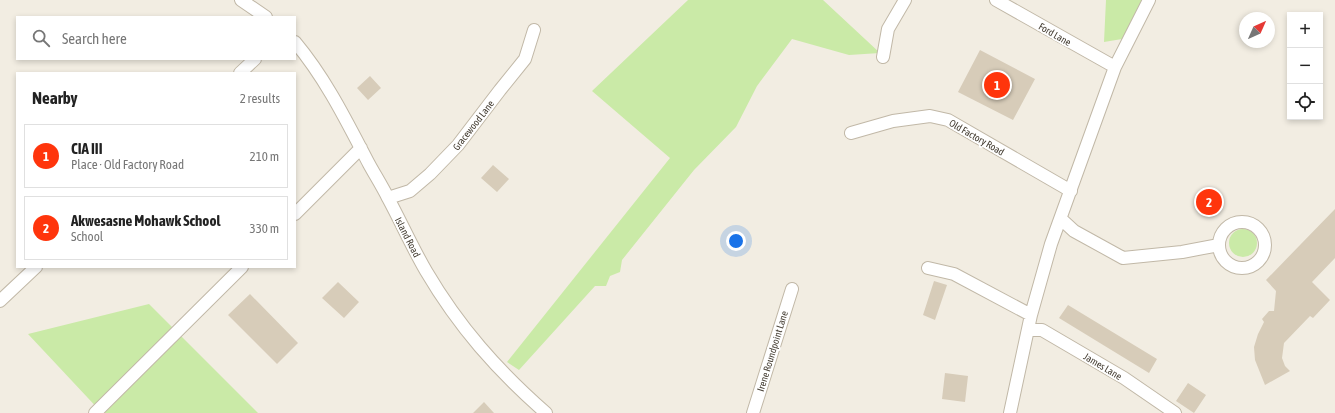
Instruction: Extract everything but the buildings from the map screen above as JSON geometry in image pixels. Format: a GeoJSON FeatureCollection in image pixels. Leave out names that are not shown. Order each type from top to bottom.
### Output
{"type":"FeatureCollection","features":[{"type":"Feature","properties":{"kind":"street"},"geometry":{"type":"LineString","coordinates":[[241,0],[265,16]]}},
{"type":"Feature","properties":{"kind":"street"},"geometry":{"type":"LineString","coordinates":[[883,57],[888,28],[905,0]]}},
{"type":"Feature","properties":{"kind":"street","name":"Ford Lane"},"geometry":{"type":"LineString","coordinates":[[996,0],[1115,67]]}},
{"type":"Feature","properties":{"kind":"street"},"geometry":{"type":"LineString","coordinates":[[1010,413],[1031,315],[1051,244],[1115,67],[1149,0]]}},
{"type":"Feature","properties":{"kind":"street","name":"Gracewood Lane"},"geometry":{"type":"LineString","coordinates":[[388,198],[410,191],[430,174],[458,145],[525,59],[534,30]]}},
{"type":"Feature","properties":{"kind":"street","name":"Island Road"},"geometry":{"type":"LineString","coordinates":[[296,43],[317,71],[361,148],[425,270],[446,304],[493,363],[546,413]]}},
{"type":"Feature","properties":{"kind":"street"},"geometry":{"type":"LineString","coordinates":[[241,72],[254,60]]}},
{"type":"Feature","properties":{"kind":"street","name":"Old Factory Road"},"geometry":{"type":"LineString","coordinates":[[851,132],[893,121],[930,116],[948,120],[1071,191]]}},
{"type":"Feature","properties":{"kind":"street"},"geometry":{"type":"LineString","coordinates":[[296,213],[361,148]]}},
{"type":"Feature","properties":{"kind":"street"},"geometry":{"type":"LineString","coordinates":[[1061,218],[1074,232],[1123,258],[1182,252],[1219,245]]}},
{"type":"Feature","properties":{"kind":"street"},"geometry":{"type":"LineString","coordinates":[[0,301],[35,268]]}},
{"type":"Feature","properties":{"kind":"street"},"geometry":{"type":"LineString","coordinates":[[95,413],[241,268]]}},
{"type":"Feature","properties":{"kind":"street"},"geometry":{"type":"LineString","coordinates":[[928,268],[954,274],[1031,315]]}},
{"type":"Feature","properties":{"kind":"street","name":"Irene Roundpoint Lane"},"geometry":{"type":"LineString","coordinates":[[753,413],[792,289]]}},
{"type":"Feature","properties":{"kind":"street","name":"James Lane"},"geometry":{"type":"LineString","coordinates":[[1028,330],[1042,330],[1124,378],[1175,413]]}},
{"type":"Feature","properties":{"kind":"green space"},"geometry":{"type":"Polygon","coordinates":[[[688,0],[823,0],[880,53],[849,55],[792,39],[757,86],[736,127],[694,170],[622,260],[620,272],[610,276],[606,286],[595,286],[519,370],[507,362],[670,158],[592,91],[688,0]]]}},
{"type":"Feature","properties":{"kind":"green space"},"geometry":{"type":"Polygon","coordinates":[[[1106,0],[1149,0],[1143,11],[1122,39],[1104,42],[1106,0]]]}},
{"type":"Feature","properties":{"kind":"green space"},"geometry":{"type":"Polygon","coordinates":[[[1243,229],[1253,233],[1257,243],[1253,253],[1243,257],[1233,253],[1229,243],[1233,233],[1243,229]]]}},
{"type":"Feature","properties":{"kind":"green space"},"geometry":{"type":"Polygon","coordinates":[[[149,304],[258,413],[102,413],[28,334],[149,304]]]}},
{"type":"Feature","properties":{"kind":"place","name":"CIA III"},"geometry":{"type":"Point","coordinates":[997,85]}},
{"type":"Feature","properties":{"kind":"place","name":"Akwesasne Mohawk School"},"geometry":{"type":"Point","coordinates":[1209,202]}}]}
